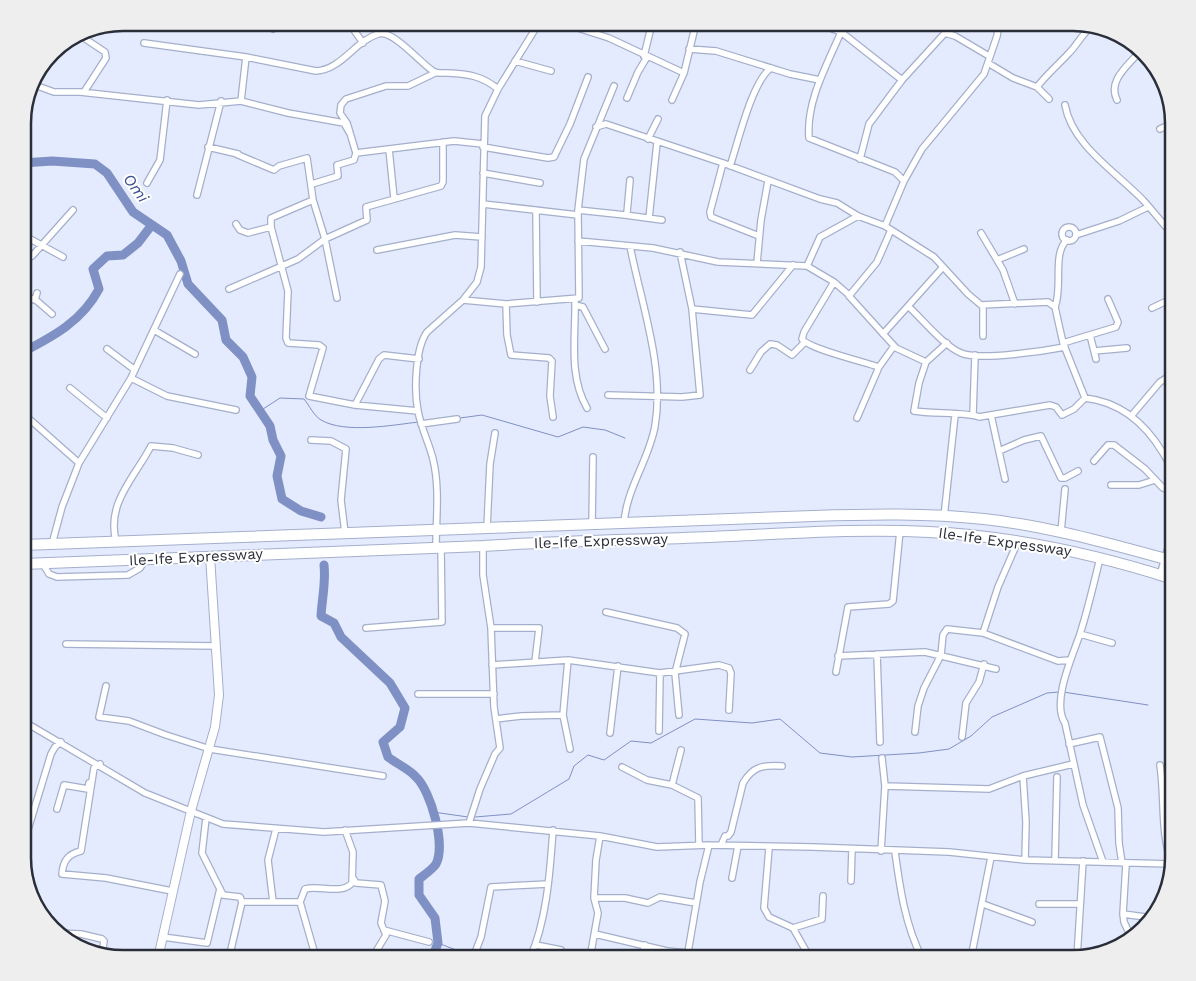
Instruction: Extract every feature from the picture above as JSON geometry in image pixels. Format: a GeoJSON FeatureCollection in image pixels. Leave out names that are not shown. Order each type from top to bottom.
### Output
{"type":"FeatureCollection","features":[{"type":"Feature","properties":{"kind":"highway","name":"Ile-Ife Expressway"},"geometry":{"type":"LineString","coordinates":[[31,545],[844,515],[944,516],[984,519],[1062,532],[1165,559]]}},
{"type":"Feature","properties":{"kind":"highway","name":"Ile-Ife Expressway"},"geometry":{"type":"LineString","coordinates":[[31,564],[483,546],[551,541],[900,531],[957,534],[1018,542],[1100,558],[1165,577]]}},
{"type":"Feature","properties":{"kind":"highway"},"geometry":{"type":"LineString","coordinates":[[367,533],[372,550]]}},
{"type":"Feature","properties":{"kind":"highway"},"geometry":{"type":"LineString","coordinates":[[160,540],[161,558]]}},
{"type":"Feature","properties":{"kind":"street"},"geometry":{"type":"LineString","coordinates":[[355,31],[363,43]]}},
{"type":"Feature","properties":{"kind":"street"},"geometry":{"type":"LineString","coordinates":[[366,628],[442,622],[439,547],[436,530],[437,494],[433,459],[421,423],[416,394],[422,339],[427,332],[463,300],[477,282],[481,267],[485,116],[498,89],[533,31]]}},
{"type":"Feature","properties":{"kind":"street"},"geometry":{"type":"LineString","coordinates":[[591,31],[684,74]]}},
{"type":"Feature","properties":{"kind":"street"},"geometry":{"type":"LineString","coordinates":[[627,98],[646,57],[650,31]]}},
{"type":"Feature","properties":{"kind":"street"},"geometry":{"type":"LineString","coordinates":[[672,100],[684,74],[693,31]]}},
{"type":"Feature","properties":{"kind":"street"},"geometry":{"type":"LineString","coordinates":[[885,226],[904,181],[922,149],[978,82],[988,63],[988,56],[998,31]]}},
{"type":"Feature","properties":{"kind":"street"},"geometry":{"type":"LineString","coordinates":[[902,80],[841,32],[824,65],[810,122],[810,138],[895,172],[904,181]]}},
{"type":"Feature","properties":{"kind":"street"},"geometry":{"type":"LineString","coordinates":[[1037,87],[1049,71],[1070,52],[1085,32]]}},
{"type":"Feature","properties":{"kind":"street"},"geometry":{"type":"LineString","coordinates":[[860,159],[869,124],[902,80],[945,33],[956,36],[988,56]]}},
{"type":"Feature","properties":{"kind":"street"},"geometry":{"type":"LineString","coordinates":[[144,43],[324,71],[378,34],[388,34],[435,73]]}},
{"type":"Feature","properties":{"kind":"street"},"geometry":{"type":"LineString","coordinates":[[84,92],[106,58],[105,52],[86,39]]}},
{"type":"Feature","properties":{"kind":"street"},"geometry":{"type":"LineString","coordinates":[[688,49],[716,51],[771,68],[820,80]]}},
{"type":"Feature","properties":{"kind":"street"},"geometry":{"type":"LineString","coordinates":[[1116,100],[1112,91],[1114,82],[1136,56]]}},
{"type":"Feature","properties":{"kind":"street"},"geometry":{"type":"LineString","coordinates":[[241,101],[246,58]]}},
{"type":"Feature","properties":{"kind":"street"},"geometry":{"type":"LineString","coordinates":[[515,61],[551,71]]}},
{"type":"Feature","properties":{"kind":"street"},"geometry":{"type":"LineString","coordinates":[[988,63],[1013,78],[1037,87],[1049,99]]}},
{"type":"Feature","properties":{"kind":"street"},"geometry":{"type":"LineString","coordinates":[[730,166],[747,112],[762,76],[771,68]]}},
{"type":"Feature","properties":{"kind":"street"},"geometry":{"type":"LineString","coordinates":[[312,184],[338,176],[337,165],[354,160],[356,154],[340,113],[341,105],[346,100],[386,86],[408,86],[435,73],[469,74],[485,78],[498,89]]}},
{"type":"Feature","properties":{"kind":"street"},"geometry":{"type":"LineString","coordinates":[[356,154],[443,142],[466,141],[548,158],[554,157],[570,124],[588,77]]}},
{"type":"Feature","properties":{"kind":"street"},"geometry":{"type":"LineString","coordinates":[[39,86],[54,92],[84,92],[198,105],[221,101],[241,101],[288,114],[344,122],[349,132]]}},
{"type":"Feature","properties":{"kind":"street"},"geometry":{"type":"LineString","coordinates":[[587,408],[581,398],[575,378],[575,302],[579,298],[578,213],[584,158],[614,86]]}},
{"type":"Feature","properties":{"kind":"street"},"geometry":{"type":"LineString","coordinates":[[147,183],[160,160],[167,100]]}},
{"type":"Feature","properties":{"kind":"street"},"geometry":{"type":"LineString","coordinates":[[197,195],[221,101]]}},
{"type":"Feature","properties":{"kind":"street"},"geometry":{"type":"LineString","coordinates":[[1064,104],[1070,122],[1085,143],[1165,225]]}},
{"type":"Feature","properties":{"kind":"street"},"geometry":{"type":"LineString","coordinates":[[648,139],[658,119]]}},
{"type":"Feature","properties":{"kind":"street"},"geometry":{"type":"LineString","coordinates":[[596,127],[606,124],[658,143],[724,163],[768,181],[837,203],[858,216],[885,226],[934,257],[968,294],[983,305],[1048,302],[1055,307]]}},
{"type":"Feature","properties":{"kind":"street"},"geometry":{"type":"LineString","coordinates":[[1160,129],[1165,126]]}},
{"type":"Feature","properties":{"kind":"street"},"geometry":{"type":"LineString","coordinates":[[229,289],[298,259],[325,239],[367,220],[366,207],[441,186],[443,182],[443,142]]}},
{"type":"Feature","properties":{"kind":"street"},"geometry":{"type":"LineString","coordinates":[[649,218],[658,143]]}},
{"type":"Feature","properties":{"kind":"street"},"geometry":{"type":"LineString","coordinates":[[208,148],[237,154],[274,170],[279,166],[307,158],[313,200],[325,239],[337,298]]}},
{"type":"Feature","properties":{"kind":"street"},"geometry":{"type":"LineString","coordinates":[[389,149],[394,198]]}},
{"type":"Feature","properties":{"kind":"street"},"geometry":{"type":"LineString","coordinates":[[724,163],[710,212],[711,217],[759,236]]}},
{"type":"Feature","properties":{"kind":"street"},"geometry":{"type":"LineString","coordinates":[[483,173],[540,183]]}},
{"type":"Feature","properties":{"kind":"street"},"geometry":{"type":"LineString","coordinates":[[624,215],[627,213],[630,180]]}},
{"type":"Feature","properties":{"kind":"street"},"geometry":{"type":"LineString","coordinates":[[757,263],[759,236],[768,181]]}},
{"type":"Feature","properties":{"kind":"street"},"geometry":{"type":"LineString","coordinates":[[313,200],[271,218],[271,227],[288,291],[286,338],[288,342],[319,345],[323,348],[309,396],[355,405],[418,411]]}},
{"type":"Feature","properties":{"kind":"street"},"geometry":{"type":"LineString","coordinates":[[482,204],[536,210],[624,215],[662,220]]}},
{"type":"Feature","properties":{"kind":"street"},"geometry":{"type":"LineString","coordinates":[[1085,398],[1064,345],[1055,307],[1059,296],[1060,248],[1067,240],[1074,239],[1076,235],[1119,221],[1148,207]]}},
{"type":"Feature","properties":{"kind":"street"},"geometry":{"type":"LineString","coordinates":[[31,257],[73,210]]}},
{"type":"Feature","properties":{"kind":"street"},"geometry":{"type":"LineString","coordinates":[[536,210],[537,302]]}},
{"type":"Feature","properties":{"kind":"street"},"geometry":{"type":"LineString","coordinates":[[807,266],[820,236],[858,216]]}},
{"type":"Feature","properties":{"kind":"street"},"geometry":{"type":"LineString","coordinates":[[236,224],[240,230],[248,232],[271,227]]}},
{"type":"Feature","properties":{"kind":"street"},"geometry":{"type":"LineString","coordinates":[[1067,240],[1062,234],[1066,228],[1074,228],[1076,235]]}},
{"type":"Feature","properties":{"kind":"street"},"geometry":{"type":"LineString","coordinates":[[849,295],[877,262],[891,230]]}},
{"type":"Feature","properties":{"kind":"street"},"geometry":{"type":"LineString","coordinates":[[981,233],[997,260],[1015,304]]}},
{"type":"Feature","properties":{"kind":"street"},"geometry":{"type":"LineString","coordinates":[[377,250],[455,235],[482,237]]}},
{"type":"Feature","properties":{"kind":"street"},"geometry":{"type":"LineString","coordinates":[[31,240],[63,257]]}},
{"type":"Feature","properties":{"kind":"street"},"geometry":{"type":"LineString","coordinates":[[578,242],[680,252],[718,262],[807,266],[834,282],[849,295],[894,346],[926,362]]}},
{"type":"Feature","properties":{"kind":"street"},"geometry":{"type":"LineString","coordinates":[[624,524],[624,508],[652,438],[655,425],[656,396],[652,338],[630,246]]}},
{"type":"Feature","properties":{"kind":"street"},"geometry":{"type":"LineString","coordinates":[[997,260],[1024,249]]}},
{"type":"Feature","properties":{"kind":"street"},"geometry":{"type":"LineString","coordinates":[[608,395],[695,397],[700,395],[692,309],[680,252]]}},
{"type":"Feature","properties":{"kind":"street"},"geometry":{"type":"LineString","coordinates":[[692,309],[752,315],[794,265]]}},
{"type":"Feature","properties":{"kind":"street"},"geometry":{"type":"LineString","coordinates":[[883,334],[943,267]]}},
{"type":"Feature","properties":{"kind":"street"},"geometry":{"type":"LineString","coordinates":[[52,544],[62,507],[79,463],[131,378],[154,330],[156,321],[180,274]]}},
{"type":"Feature","properties":{"kind":"street"},"geometry":{"type":"LineString","coordinates":[[804,343],[802,339],[804,332],[834,282]]}},
{"type":"Feature","properties":{"kind":"street"},"geometry":{"type":"LineString","coordinates":[[34,300],[37,293]]}},
{"type":"Feature","properties":{"kind":"street"},"geometry":{"type":"LineString","coordinates":[[31,299],[52,314]]}},
{"type":"Feature","properties":{"kind":"street"},"geometry":{"type":"LineString","coordinates":[[909,307],[947,343],[963,354],[1024,354],[1064,345],[1118,325],[1108,299]]}},
{"type":"Feature","properties":{"kind":"street"},"geometry":{"type":"LineString","coordinates":[[463,300],[506,304],[575,302],[583,307],[604,350]]}},
{"type":"Feature","properties":{"kind":"street"},"geometry":{"type":"LineString","coordinates":[[1152,308],[1165,302]]}},
{"type":"Feature","properties":{"kind":"street"},"geometry":{"type":"LineString","coordinates":[[506,304],[507,335],[511,355],[549,358],[552,361],[550,396],[553,417]]}},
{"type":"Feature","properties":{"kind":"street"},"geometry":{"type":"LineString","coordinates":[[983,305],[983,336]]}},
{"type":"Feature","properties":{"kind":"street"},"geometry":{"type":"LineString","coordinates":[[154,330],[195,354]]}},
{"type":"Feature","properties":{"kind":"street"},"geometry":{"type":"LineString","coordinates":[[1090,335],[1096,359]]}},
{"type":"Feature","properties":{"kind":"street"},"geometry":{"type":"LineString","coordinates":[[804,343],[879,366]]}},
{"type":"Feature","properties":{"kind":"street"},"geometry":{"type":"LineString","coordinates":[[750,370],[761,352],[770,344],[777,345],[792,355],[804,343]]}},
{"type":"Feature","properties":{"kind":"street"},"geometry":{"type":"LineString","coordinates":[[947,343],[926,362],[919,383],[914,411],[955,415],[973,414],[979,418],[1050,405],[1056,407],[1062,416],[1074,409],[1085,398]]}},
{"type":"Feature","properties":{"kind":"street"},"geometry":{"type":"LineString","coordinates":[[857,418],[879,366],[894,346]]}},
{"type":"Feature","properties":{"kind":"street"},"geometry":{"type":"LineString","coordinates":[[1094,351],[1127,348]]}},
{"type":"Feature","properties":{"kind":"street"},"geometry":{"type":"LineString","coordinates":[[107,349],[135,370]]}},
{"type":"Feature","properties":{"kind":"street"},"geometry":{"type":"LineString","coordinates":[[355,405],[379,359],[384,355],[419,359]]}},
{"type":"Feature","properties":{"kind":"street"},"geometry":{"type":"LineString","coordinates":[[973,414],[975,355]]}},
{"type":"Feature","properties":{"kind":"street"},"geometry":{"type":"LineString","coordinates":[[131,378],[167,396],[236,410]]}},
{"type":"Feature","properties":{"kind":"street"},"geometry":{"type":"LineString","coordinates":[[1132,415],[1160,382],[1165,379]]}},
{"type":"Feature","properties":{"kind":"street"},"geometry":{"type":"LineString","coordinates":[[70,388],[107,418]]}},
{"type":"Feature","properties":{"kind":"street"},"geometry":{"type":"LineString","coordinates":[[1085,398],[1113,405],[1132,415],[1154,438],[1165,454]]}},
{"type":"Feature","properties":{"kind":"street"},"geometry":{"type":"LineString","coordinates":[[944,516],[955,415]]}},
{"type":"Feature","properties":{"kind":"street"},"geometry":{"type":"LineString","coordinates":[[991,415],[1005,479]]}},
{"type":"Feature","properties":{"kind":"street"},"geometry":{"type":"LineString","coordinates":[[421,423],[457,419]]}},
{"type":"Feature","properties":{"kind":"street"},"geometry":{"type":"LineString","coordinates":[[31,421],[79,463]]}},
{"type":"Feature","properties":{"kind":"street"},"geometry":{"type":"LineString","coordinates":[[487,528],[490,464],[495,433]]}},
{"type":"Feature","properties":{"kind":"street"},"geometry":{"type":"LineString","coordinates":[[999,451],[1030,437],[1040,436],[1061,478],[1066,478],[1078,471]]}},
{"type":"Feature","properties":{"kind":"street"},"geometry":{"type":"LineString","coordinates":[[311,440],[332,441],[346,449],[341,500],[345,533]]}},
{"type":"Feature","properties":{"kind":"street"},"geometry":{"type":"LineString","coordinates":[[1094,461],[1111,444],[1165,489]]}},
{"type":"Feature","properties":{"kind":"street"},"geometry":{"type":"LineString","coordinates":[[116,541],[113,524],[115,508],[151,446],[173,448],[198,455]]}},
{"type":"Feature","properties":{"kind":"street"},"geometry":{"type":"LineString","coordinates":[[592,525],[593,456]]}},
{"type":"Feature","properties":{"kind":"street"},"geometry":{"type":"LineString","coordinates":[[1110,485],[1139,485],[1155,480]]}},
{"type":"Feature","properties":{"kind":"street"},"geometry":{"type":"LineString","coordinates":[[1062,532],[1066,489]]}},
{"type":"Feature","properties":{"kind":"street"},"geometry":{"type":"LineString","coordinates":[[836,672],[848,607],[889,604],[893,601],[900,531]]}},
{"type":"Feature","properties":{"kind":"street"},"geometry":{"type":"LineString","coordinates":[[983,633],[998,587],[1018,542]]}},
{"type":"Feature","properties":{"kind":"street"},"geometry":{"type":"LineString","coordinates":[[468,823],[495,754],[500,751],[494,694],[491,628],[482,575],[483,546]]}},
{"type":"Feature","properties":{"kind":"street"},"geometry":{"type":"LineString","coordinates":[[160,950],[191,811],[210,749],[219,695],[210,556]]}},
{"type":"Feature","properties":{"kind":"street"},"geometry":{"type":"LineString","coordinates":[[1100,558],[1080,634],[1064,679],[1061,714],[1070,744],[1083,805],[1102,862]]}},
{"type":"Feature","properties":{"kind":"street"},"geometry":{"type":"LineString","coordinates":[[44,564],[49,574],[57,577],[128,575],[140,568],[146,559]]}},
{"type":"Feature","properties":{"kind":"street"},"geometry":{"type":"LineString","coordinates":[[1160,575],[1165,568]]}},
{"type":"Feature","properties":{"kind":"street"},"geometry":{"type":"LineString","coordinates":[[606,612],[681,630],[685,634],[675,672],[679,715]]}},
{"type":"Feature","properties":{"kind":"street"},"geometry":{"type":"LineString","coordinates":[[915,732],[918,706],[924,688],[941,655],[943,635],[950,627],[983,633],[1058,661],[1070,660]]}},
{"type":"Feature","properties":{"kind":"street"},"geometry":{"type":"LineString","coordinates":[[491,628],[539,628],[535,662]]}},
{"type":"Feature","properties":{"kind":"street"},"geometry":{"type":"LineString","coordinates":[[1080,634],[1112,643]]}},
{"type":"Feature","properties":{"kind":"street"},"geometry":{"type":"LineString","coordinates":[[66,644],[216,646]]}},
{"type":"Feature","properties":{"kind":"street"},"geometry":{"type":"LineString","coordinates":[[838,656],[909,651],[941,655],[984,664],[996,669]]}},
{"type":"Feature","properties":{"kind":"street"},"geometry":{"type":"LineString","coordinates":[[877,654],[880,742]]}},
{"type":"Feature","properties":{"kind":"street"},"geometry":{"type":"LineString","coordinates":[[492,665],[568,660],[660,673],[719,665],[730,668],[729,710]]}},
{"type":"Feature","properties":{"kind":"street"},"geometry":{"type":"LineString","coordinates":[[568,660],[563,716],[570,750]]}},
{"type":"Feature","properties":{"kind":"street"},"geometry":{"type":"LineString","coordinates":[[962,737],[966,703],[979,682],[984,664]]}},
{"type":"Feature","properties":{"kind":"street"},"geometry":{"type":"LineString","coordinates":[[610,733],[618,666]]}},
{"type":"Feature","properties":{"kind":"street"},"geometry":{"type":"LineString","coordinates":[[659,731],[660,673]]}},
{"type":"Feature","properties":{"kind":"street"},"geometry":{"type":"LineString","coordinates":[[106,686],[99,717],[129,720],[166,735],[210,749],[383,776]]}},
{"type":"Feature","properties":{"kind":"street"},"geometry":{"type":"LineString","coordinates":[[418,694],[494,694]]}},
{"type":"Feature","properties":{"kind":"street"},"geometry":{"type":"LineString","coordinates":[[496,719],[521,716],[563,716]]}},
{"type":"Feature","properties":{"kind":"street"},"geometry":{"type":"LineString","coordinates":[[31,725],[100,764],[146,793],[223,824],[324,832],[468,823],[553,830],[600,836],[657,847],[721,845],[895,852],[949,852],[1025,860],[1164,864]]}},
{"type":"Feature","properties":{"kind":"street"},"geometry":{"type":"LineString","coordinates":[[1070,744],[1100,737],[1118,808],[1119,843],[1124,864],[1123,914],[1128,931]]}},
{"type":"Feature","properties":{"kind":"street"},"geometry":{"type":"LineString","coordinates":[[31,820],[51,754],[61,742]]}},
{"type":"Feature","properties":{"kind":"street"},"geometry":{"type":"LineString","coordinates":[[672,785],[680,750]]}},
{"type":"Feature","properties":{"kind":"street"},"geometry":{"type":"LineString","coordinates":[[881,851],[885,786],[882,758]]}},
{"type":"Feature","properties":{"kind":"street"},"geometry":{"type":"LineString","coordinates":[[100,764],[94,768],[92,777],[81,851],[68,856],[63,865],[62,874],[106,878],[172,891]]}},
{"type":"Feature","properties":{"kind":"street"},"geometry":{"type":"LineString","coordinates":[[885,786],[989,789],[1023,776],[1073,764]]}},
{"type":"Feature","properties":{"kind":"street"},"geometry":{"type":"LineString","coordinates":[[721,845],[725,836],[728,836],[731,832],[743,783],[747,776],[762,765],[782,766]]}},
{"type":"Feature","properties":{"kind":"street"},"geometry":{"type":"LineString","coordinates":[[1160,765],[1164,789],[1165,839]]}},
{"type":"Feature","properties":{"kind":"street"},"geometry":{"type":"LineString","coordinates":[[622,767],[647,780],[672,785],[698,798],[699,845]]}},
{"type":"Feature","properties":{"kind":"street"},"geometry":{"type":"LineString","coordinates":[[58,809],[64,785],[88,788],[90,774],[92,777]]}},
{"type":"Feature","properties":{"kind":"street"},"geometry":{"type":"LineString","coordinates":[[1023,776],[1026,822],[1025,860]]}},
{"type":"Feature","properties":{"kind":"street"},"geometry":{"type":"LineString","coordinates":[[1055,860],[1057,777]]}},
{"type":"Feature","properties":{"kind":"street"},"geometry":{"type":"LineString","coordinates":[[206,818],[202,853],[222,895],[240,897],[242,902],[231,950]]}},
{"type":"Feature","properties":{"kind":"street"},"geometry":{"type":"LineString","coordinates":[[273,902],[268,860],[276,829]]}},
{"type":"Feature","properties":{"kind":"street"},"geometry":{"type":"LineString","coordinates":[[314,950],[300,902],[305,889],[336,889],[349,886],[353,878],[353,852],[345,830]]}},
{"type":"Feature","properties":{"kind":"street"},"geometry":{"type":"LineString","coordinates":[[534,950],[548,884],[553,830]]}},
{"type":"Feature","properties":{"kind":"street"},"geometry":{"type":"LineString","coordinates":[[592,950],[598,913],[594,898],[596,860],[600,836]]}},
{"type":"Feature","properties":{"kind":"street"},"geometry":{"type":"LineString","coordinates":[[689,950],[696,903],[709,845]]}},
{"type":"Feature","properties":{"kind":"street"},"geometry":{"type":"LineString","coordinates":[[732,878],[738,846]]}},
{"type":"Feature","properties":{"kind":"street"},"geometry":{"type":"LineString","coordinates":[[769,848],[764,908],[769,917],[793,928],[805,950]]}},
{"type":"Feature","properties":{"kind":"street"},"geometry":{"type":"LineString","coordinates":[[851,881],[852,849]]}},
{"type":"Feature","properties":{"kind":"street"},"geometry":{"type":"LineString","coordinates":[[895,852],[906,917],[918,950]]}},
{"type":"Feature","properties":{"kind":"street"},"geometry":{"type":"LineString","coordinates":[[973,950],[991,857]]}},
{"type":"Feature","properties":{"kind":"street"},"geometry":{"type":"LineString","coordinates":[[1077,950],[1083,861]]}},
{"type":"Feature","properties":{"kind":"street"},"geometry":{"type":"LineString","coordinates":[[353,878],[356,883],[381,885],[384,892],[381,923],[386,935],[377,950]]}},
{"type":"Feature","properties":{"kind":"street"},"geometry":{"type":"LineString","coordinates":[[476,950],[481,937],[491,887],[548,884]]}},
{"type":"Feature","properties":{"kind":"street"},"geometry":{"type":"LineString","coordinates":[[163,937],[207,943],[220,889]]}},
{"type":"Feature","properties":{"kind":"street"},"geometry":{"type":"LineString","coordinates":[[594,898],[625,898],[648,903],[660,896],[696,903]]}},
{"type":"Feature","properties":{"kind":"street"},"geometry":{"type":"LineString","coordinates":[[793,928],[822,919],[823,896]]}},
{"type":"Feature","properties":{"kind":"street"},"geometry":{"type":"LineString","coordinates":[[242,902],[300,902]]}},
{"type":"Feature","properties":{"kind":"street"},"geometry":{"type":"LineString","coordinates":[[983,904],[1032,922]]}},
{"type":"Feature","properties":{"kind":"street"},"geometry":{"type":"LineString","coordinates":[[1039,904],[1080,904]]}},
{"type":"Feature","properties":{"kind":"street"},"geometry":{"type":"LineString","coordinates":[[1123,914],[1143,917]]}},
{"type":"Feature","properties":{"kind":"street"},"geometry":{"type":"LineString","coordinates":[[384,930],[429,942]]}},
{"type":"Feature","properties":{"kind":"street"},"geometry":{"type":"LineString","coordinates":[[71,934],[102,939],[104,941],[103,948]]}},
{"type":"Feature","properties":{"kind":"street"},"geometry":{"type":"LineString","coordinates":[[595,934],[664,950]]}},
{"type":"Feature","properties":{"kind":"street"},"geometry":{"type":"LineString","coordinates":[[536,945],[561,950]]}},
{"type":"Feature","properties":{"kind":"street"},"geometry":{"type":"LineString","coordinates":[[642,950],[644,945]]}},
{"type":"Feature","properties":{"kind":"waterway"},"geometry":{"type":"LineString","coordinates":[[31,162],[52,161],[95,164],[107,173],[133,212],[167,235],[181,261],[188,284],[222,320],[226,340],[243,357],[252,377],[250,396],[270,426],[273,440],[281,456],[277,476],[282,499],[301,511],[321,517]]}},
{"type":"Feature","properties":{"kind":"waterway","name":"Omi"},"geometry":{"type":"LineString","coordinates":[[31,348],[46,340],[76,319],[99,289],[93,269],[107,256],[123,255],[138,243],[151,226]]}},
{"type":"Feature","properties":{"kind":"waterway"},"geometry":{"type":"LineString","coordinates":[[260,411],[280,398],[304,399],[318,418],[343,427],[355,428],[419,422]]}},
{"type":"Feature","properties":{"kind":"waterway"},"geometry":{"type":"LineString","coordinates":[[460,418],[482,415],[558,437],[583,427],[605,430],[625,438]]}},
{"type":"Feature","properties":{"kind":"waterway"},"geometry":{"type":"LineString","coordinates":[[324,565],[321,616],[334,623],[341,637],[390,683],[405,708],[400,727],[383,742],[388,757],[410,771],[422,784],[432,806],[438,832],[439,855],[435,866],[419,879],[419,895],[435,918],[438,943],[435,950]]}},
{"type":"Feature","properties":{"kind":"waterway"},"geometry":{"type":"LineString","coordinates":[[475,817],[511,814],[569,779],[574,766],[588,755],[604,760],[631,741],[651,743],[695,719],[752,723],[780,719],[820,753],[852,757],[919,753],[949,749],[971,736],[992,717],[1047,693],[1059,692]]}},
{"type":"Feature","properties":{"kind":"waterway"},"geometry":{"type":"LineString","coordinates":[[1063,692],[1148,705]]}},
{"type":"Feature","properties":{"kind":"waterway"},"geometry":{"type":"LineString","coordinates":[[433,812],[468,817]]}},
{"type":"Feature","properties":{"kind":"waterway"},"geometry":{"type":"LineString","coordinates":[[438,943],[456,950]]}}]}
